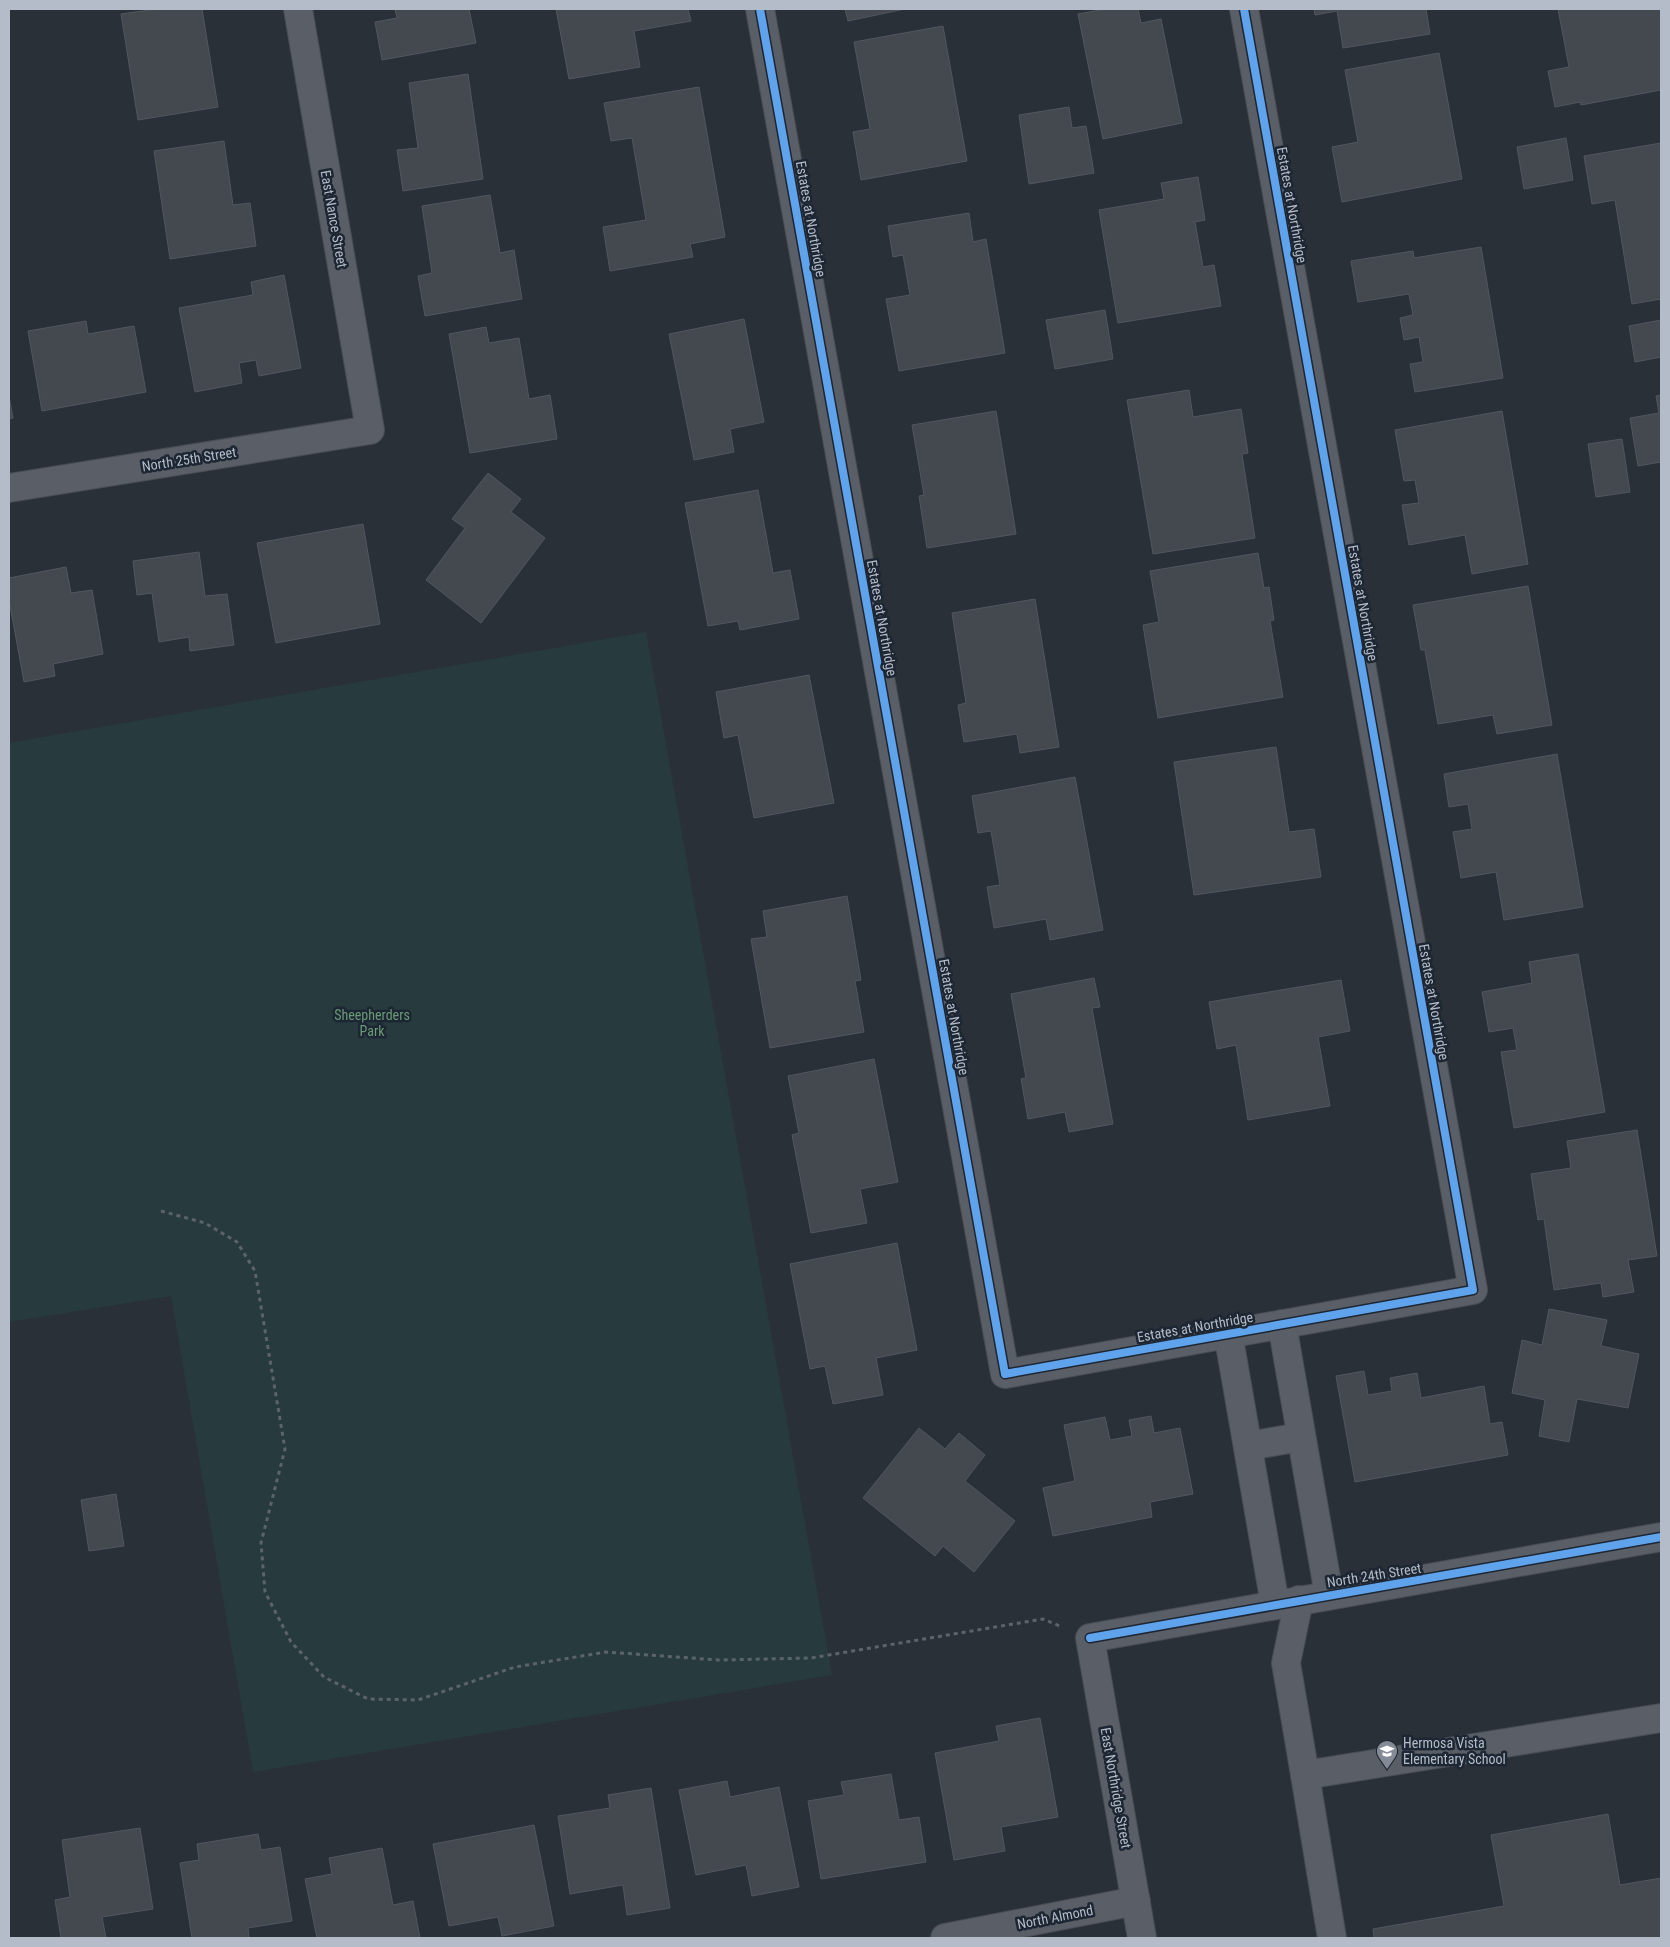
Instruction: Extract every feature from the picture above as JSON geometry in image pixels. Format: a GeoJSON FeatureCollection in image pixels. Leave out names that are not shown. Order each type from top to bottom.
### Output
{"type":"FeatureCollection","features":[{"type":"Feature","properties":{"kind":"street","name":"East Nance Street"},"geometry":{"type":"LineString","coordinates":[[298,9],[370,430]]}},
{"type":"Feature","properties":{"kind":"street","name":"Estates at Northridge"},"geometry":{"type":"LineString","coordinates":[[760,9],[1005,1374],[1473,1290],[1244,9]]}},
{"type":"Feature","properties":{"kind":"street","name":"North 25th Street"},"geometry":{"type":"LineString","coordinates":[[9,488],[370,430]]}},
{"type":"Feature","properties":{"kind":"street"},"geometry":{"type":"LineString","coordinates":[[1282,1324],[1329,1595]]}},
{"type":"Feature","properties":{"kind":"street","name":"Estates at Northridge"},"geometry":{"type":"LineString","coordinates":[[1228,1333],[1248,1446],[1287,1602]]}},
{"type":"Feature","properties":{"kind":"street"},"geometry":{"type":"LineString","coordinates":[[1248,1446],[1301,1437]]}},
{"type":"Feature","properties":{"kind":"street","name":"North 24th Street"},"geometry":{"type":"LineString","coordinates":[[1090,1638],[1287,1602],[1472,1572],[1661,1537]]}},
{"type":"Feature","properties":{"kind":"street"},"geometry":{"type":"LineString","coordinates":[[1287,1602],[1286,1664],[1332,1938]]}},
{"type":"Feature","properties":{"kind":"street","name":"East Northridge Street"},"geometry":{"type":"LineString","coordinates":[[1090,1638],[1142,1938]]}},
{"type":"Feature","properties":{"kind":"street"},"geometry":{"type":"LineString","coordinates":[[1305,1775],[1661,1718]]}},
{"type":"Feature","properties":{"kind":"street","name":"North Almond"},"geometry":{"type":"LineString","coordinates":[[945,1938],[1136,1901]]}},
{"type":"Feature","properties":{"kind":"path"},"geometry":{"type":"LineString","coordinates":[[161,1211],[205,1223],[237,1242],[255,1271],[285,1449],[261,1543],[265,1592],[291,1642],[324,1677],[368,1699],[418,1700],[515,1667],[606,1652],[719,1660],[811,1658],[1043,1619],[1090,1638]]}},
{"type":"Feature","properties":{"kind":"green space","name":"Sheepherders Park"},"geometry":{"type":"Polygon","coordinates":[[[646,632],[832,1675],[253,1772],[171,1296],[9,1322],[9,743],[646,632]]]}},
{"type":"Feature","properties":{"kind":"building"},"geometry":{"type":"Polygon","coordinates":[[[157,9],[202,9],[218,107],[138,120],[121,14],[157,9]]]}},
{"type":"Feature","properties":{"kind":"building"},"geometry":{"type":"Polygon","coordinates":[[[395,9],[469,9],[476,43],[382,60],[375,22],[397,18],[395,9]]]}},
{"type":"Feature","properties":{"kind":"building"},"geometry":{"type":"Polygon","coordinates":[[[556,9],[688,9],[691,21],[634,31],[640,67],[569,79],[556,9]]]}},
{"type":"Feature","properties":{"kind":"building"},"geometry":{"type":"Polygon","coordinates":[[[845,9],[905,9],[848,21],[845,9]]]}},
{"type":"Feature","properties":{"kind":"building"},"geometry":{"type":"Polygon","coordinates":[[[1106,9],[1138,9],[1141,23],[1161,19],[1182,123],[1103,139],[1078,14],[1106,9]]]}},
{"type":"Feature","properties":{"kind":"building"},"geometry":{"type":"Polygon","coordinates":[[[1314,9],[1426,9],[1430,34],[1343,48],[1337,11],[1315,15],[1314,9]]]}},
{"type":"Feature","properties":{"kind":"building"},"geometry":{"type":"Polygon","coordinates":[[[1558,9],[1661,9],[1661,90],[1581,105],[1580,102],[1555,107],[1548,71],[1569,67],[1558,9]]]}},
{"type":"Feature","properties":{"kind":"building"},"geometry":{"type":"Polygon","coordinates":[[[943,26],[967,161],[861,180],[853,132],[870,129],[854,42],[943,26]]]}},
{"type":"Feature","properties":{"kind":"building"},"geometry":{"type":"Polygon","coordinates":[[[1439,53],[1462,179],[1342,202],[1332,147],[1358,142],[1345,70],[1439,53]]]}},
{"type":"Feature","properties":{"kind":"building"},"geometry":{"type":"Polygon","coordinates":[[[468,74],[483,179],[403,191],[397,150],[418,148],[409,83],[468,74]]]}},
{"type":"Feature","properties":{"kind":"building"},"geometry":{"type":"Polygon","coordinates":[[[699,87],[725,237],[690,244],[693,257],[610,271],[603,227],[646,220],[632,138],[611,141],[604,103],[699,87]]]}},
{"type":"Feature","properties":{"kind":"building"},"geometry":{"type":"Polygon","coordinates":[[[1069,107],[1072,128],[1086,126],[1094,173],[1029,184],[1019,115],[1069,107]]]}},
{"type":"Feature","properties":{"kind":"building"},"geometry":{"type":"Polygon","coordinates":[[[1566,138],[1573,180],[1524,189],[1517,147],[1566,138]]]}},
{"type":"Feature","properties":{"kind":"building"},"geometry":{"type":"Polygon","coordinates":[[[224,141],[233,205],[250,203],[256,246],[170,259],[154,151],[224,141]]]}},
{"type":"Feature","properties":{"kind":"building"},"geometry":{"type":"Polygon","coordinates":[[[1661,143],[1661,299],[1632,304],[1615,200],[1592,204],[1584,156],[1661,143]]]}},
{"type":"Feature","properties":{"kind":"building"},"geometry":{"type":"Polygon","coordinates":[[[1198,177],[1205,220],[1195,222],[1203,267],[1214,265],[1221,306],[1118,323],[1099,210],[1164,199],[1161,183],[1198,177]]]}},
{"type":"Feature","properties":{"kind":"building"},"geometry":{"type":"Polygon","coordinates":[[[490,195],[500,253],[514,250],[522,299],[425,316],[418,276],[432,273],[422,206],[490,195]]]}},
{"type":"Feature","properties":{"kind":"building"},"geometry":{"type":"Polygon","coordinates":[[[969,213],[973,242],[986,239],[1005,353],[899,371],[886,299],[910,295],[903,255],[893,257],[888,226],[969,213]]]}},
{"type":"Feature","properties":{"kind":"building"},"geometry":{"type":"Polygon","coordinates":[[[1481,247],[1503,378],[1415,392],[1410,364],[1423,362],[1419,337],[1404,340],[1400,318],[1413,315],[1409,294],[1358,302],[1351,261],[1413,251],[1414,258],[1481,247]]]}},
{"type":"Feature","properties":{"kind":"building"},"geometry":{"type":"Polygon","coordinates":[[[284,275],[301,368],[259,376],[256,360],[239,363],[242,383],[195,392],[179,308],[253,295],[251,282],[284,275]]]}},
{"type":"Feature","properties":{"kind":"building"},"geometry":{"type":"Polygon","coordinates":[[[1105,310],[1113,359],[1055,369],[1046,320],[1105,310]]]}},
{"type":"Feature","properties":{"kind":"building"},"geometry":{"type":"Polygon","coordinates":[[[744,319],[764,422],[730,429],[734,452],[694,460],[669,334],[744,319]]]}},
{"type":"Feature","properties":{"kind":"building"},"geometry":{"type":"Polygon","coordinates":[[[1661,320],[1661,357],[1635,362],[1629,326],[1661,320]]]}},
{"type":"Feature","properties":{"kind":"building"},"geometry":{"type":"Polygon","coordinates":[[[86,321],[88,334],[134,326],[146,392],[42,411],[28,331],[86,321]]]}},
{"type":"Feature","properties":{"kind":"building"},"geometry":{"type":"Polygon","coordinates":[[[486,327],[489,343],[519,338],[529,399],[550,395],[557,439],[470,453],[449,334],[486,327]]]}},
{"type":"Feature","properties":{"kind":"building"},"geometry":{"type":"Polygon","coordinates":[[[1189,390],[1193,417],[1241,409],[1248,453],[1242,454],[1255,538],[1153,554],[1127,400],[1189,390]]]}},
{"type":"Feature","properties":{"kind":"building"},"geometry":{"type":"Polygon","coordinates":[[[1661,395],[1661,462],[1638,466],[1630,418],[1659,413],[1656,396],[1661,395]]]}},
{"type":"Feature","properties":{"kind":"building"},"geometry":{"type":"Polygon","coordinates":[[[9,396],[13,418],[9,419],[9,396]]]}},
{"type":"Feature","properties":{"kind":"building"},"geometry":{"type":"Polygon","coordinates":[[[996,411],[1016,534],[927,548],[919,496],[924,495],[912,425],[996,411]]]}},
{"type":"Feature","properties":{"kind":"building"},"geometry":{"type":"Polygon","coordinates":[[[1502,411],[1528,564],[1472,574],[1465,535],[1409,545],[1402,505],[1419,503],[1415,480],[1404,481],[1395,430],[1502,411]]]}},
{"type":"Feature","properties":{"kind":"building"},"geometry":{"type":"Polygon","coordinates":[[[1622,439],[1630,492],[1596,497],[1588,444],[1622,439]]]}},
{"type":"Feature","properties":{"kind":"building"},"geometry":{"type":"Polygon","coordinates":[[[488,473],[521,499],[511,512],[545,538],[481,623],[426,580],[465,528],[452,519],[488,473]]]}},
{"type":"Feature","properties":{"kind":"building"},"geometry":{"type":"Polygon","coordinates":[[[758,490],[773,573],[790,570],[799,619],[740,630],[738,621],[708,626],[685,503],[758,490]]]}},
{"type":"Feature","properties":{"kind":"building"},"geometry":{"type":"Polygon","coordinates":[[[363,524],[380,624],[276,643],[257,543],[363,524]]]}},
{"type":"Feature","properties":{"kind":"building"},"geometry":{"type":"Polygon","coordinates":[[[199,552],[205,596],[227,594],[234,645],[190,651],[189,637],[159,642],[152,593],[137,595],[133,561],[199,552]]]}},
{"type":"Feature","properties":{"kind":"building"},"geometry":{"type":"Polygon","coordinates":[[[1258,553],[1264,588],[1269,587],[1274,620],[1270,621],[1283,697],[1158,718],[1143,625],[1159,622],[1150,571],[1258,553]]]}},
{"type":"Feature","properties":{"kind":"building"},"geometry":{"type":"Polygon","coordinates":[[[66,567],[71,593],[92,590],[103,654],[53,664],[55,676],[24,682],[9,600],[9,578],[66,567]]]}},
{"type":"Feature","properties":{"kind":"building"},"geometry":{"type":"Polygon","coordinates":[[[1528,586],[1552,725],[1497,734],[1493,715],[1438,724],[1425,650],[1421,650],[1413,605],[1528,586]]]}},
{"type":"Feature","properties":{"kind":"building"},"geometry":{"type":"Polygon","coordinates":[[[1035,599],[1059,747],[1020,753],[1017,734],[964,742],[958,705],[966,703],[952,613],[1035,599]]]}},
{"type":"Feature","properties":{"kind":"building"},"geometry":{"type":"Polygon","coordinates":[[[809,675],[834,803],[754,818],[738,735],[724,738],[716,692],[809,675]]]}},
{"type":"Feature","properties":{"kind":"building"},"geometry":{"type":"Polygon","coordinates":[[[1276,747],[1289,832],[1314,829],[1321,877],[1194,895],[1174,762],[1276,747]]]}},
{"type":"Feature","properties":{"kind":"building"},"geometry":{"type":"Polygon","coordinates":[[[1557,754],[1583,907],[1504,920],[1496,872],[1461,878],[1453,832],[1472,829],[1468,804],[1449,807],[1444,774],[1557,754]]]}},
{"type":"Feature","properties":{"kind":"building"},"geometry":{"type":"Polygon","coordinates":[[[1075,777],[1103,930],[1050,940],[1046,919],[994,928],[987,887],[1000,885],[991,831],[978,833],[972,796],[1075,777]]]}},
{"type":"Feature","properties":{"kind":"building"},"geometry":{"type":"Polygon","coordinates":[[[847,896],[861,980],[855,981],[864,1032],[770,1048],[751,939],[767,937],[763,911],[847,896]]]}},
{"type":"Feature","properties":{"kind":"building"},"geometry":{"type":"Polygon","coordinates":[[[1578,954],[1605,1112],[1514,1128],[1501,1052],[1517,1050],[1513,1028],[1489,1032],[1482,992],[1532,983],[1529,962],[1578,954]]]}},
{"type":"Feature","properties":{"kind":"building"},"geometry":{"type":"Polygon","coordinates":[[[1094,978],[1100,1007],[1092,1008],[1113,1124],[1069,1132],[1065,1112],[1028,1119],[1021,1079],[1026,1078],[1011,994],[1094,978]]]}},
{"type":"Feature","properties":{"kind":"building"},"geometry":{"type":"Polygon","coordinates":[[[1341,980],[1350,1031],[1318,1037],[1330,1106],[1248,1120],[1236,1045],[1217,1049],[1209,1002],[1341,980]]]}},
{"type":"Feature","properties":{"kind":"building"},"geometry":{"type":"Polygon","coordinates":[[[874,1059],[898,1182],[860,1189],[867,1223],[811,1233],[792,1135],[799,1133],[788,1076],[874,1059]]]}},
{"type":"Feature","properties":{"kind":"building"},"geometry":{"type":"Polygon","coordinates":[[[1637,1130],[1657,1256],[1628,1260],[1634,1292],[1603,1297],[1601,1283],[1554,1290],[1544,1219],[1538,1220],[1531,1174],[1571,1168],[1567,1141],[1637,1130]]]}},
{"type":"Feature","properties":{"kind":"building"},"geometry":{"type":"Polygon","coordinates":[[[897,1243],[917,1350],[876,1358],[883,1395],[833,1404],[825,1366],[810,1369],[790,1264],[897,1243]]]}},
{"type":"Feature","properties":{"kind":"building"},"geometry":{"type":"Polygon","coordinates":[[[1549,1309],[1607,1320],[1601,1346],[1639,1354],[1628,1408],[1577,1399],[1569,1442],[1539,1436],[1545,1400],[1512,1393],[1522,1340],[1542,1345],[1549,1309]]]}},
{"type":"Feature","properties":{"kind":"building"},"geometry":{"type":"Polygon","coordinates":[[[1364,1371],[1368,1395],[1392,1391],[1390,1378],[1417,1373],[1421,1398],[1484,1386],[1490,1424],[1502,1422],[1508,1455],[1355,1482],[1336,1376],[1364,1371]]]}},
{"type":"Feature","properties":{"kind":"building"},"geometry":{"type":"Polygon","coordinates":[[[1151,1416],[1154,1433],[1180,1428],[1193,1494],[1150,1502],[1152,1517],[1053,1536],[1043,1488],[1075,1481],[1064,1425],[1105,1417],[1110,1440],[1132,1436],[1129,1420],[1151,1416]]]}},
{"type":"Feature","properties":{"kind":"building"},"geometry":{"type":"Polygon","coordinates":[[[919,1428],[945,1449],[959,1433],[985,1455],[965,1481],[1015,1521],[974,1572],[943,1546],[935,1556],[863,1498],[919,1428]]]}},
{"type":"Feature","properties":{"kind":"building"},"geometry":{"type":"Polygon","coordinates":[[[116,1494],[124,1546],[89,1551],[81,1500],[116,1494]]]}},
{"type":"Feature","properties":{"kind":"building"},"geometry":{"type":"Polygon","coordinates":[[[1040,1718],[1058,1817],[1001,1827],[1005,1851],[954,1860],[935,1753],[999,1741],[996,1726],[1040,1718]]]}},
{"type":"Feature","properties":{"kind":"building"},"geometry":{"type":"Polygon","coordinates":[[[891,1774],[899,1820],[919,1817],[926,1862],[821,1879],[808,1801],[844,1795],[841,1782],[891,1774]]]}},
{"type":"Feature","properties":{"kind":"building"},"geometry":{"type":"Polygon","coordinates":[[[727,1781],[730,1797],[779,1787],[799,1887],[752,1896],[746,1865],[696,1875],[679,1790],[727,1781]]]}},
{"type":"Feature","properties":{"kind":"building"},"geometry":{"type":"Polygon","coordinates":[[[651,1788],[670,1908],[627,1915],[623,1885],[570,1894],[558,1816],[610,1808],[608,1795],[651,1788]]]}},
{"type":"Feature","properties":{"kind":"building"},"geometry":{"type":"Polygon","coordinates":[[[1608,1814],[1620,1885],[1661,1878],[1661,1938],[1374,1938],[1373,1929],[1504,1906],[1491,1835],[1608,1814]]]}},
{"type":"Feature","properties":{"kind":"building"},"geometry":{"type":"Polygon","coordinates":[[[534,1825],[554,1926],[502,1936],[498,1917],[449,1926],[433,1844],[534,1825]]]}},
{"type":"Feature","properties":{"kind":"building"},"geometry":{"type":"Polygon","coordinates":[[[140,1828],[153,1909],[102,1917],[106,1938],[61,1938],[55,1900],[70,1897],[62,1840],[140,1828]]]}},
{"type":"Feature","properties":{"kind":"building"},"geometry":{"type":"Polygon","coordinates":[[[258,1834],[261,1850],[280,1847],[292,1921],[248,1928],[249,1938],[192,1938],[180,1863],[199,1860],[197,1844],[258,1834]]]}},
{"type":"Feature","properties":{"kind":"building"},"geometry":{"type":"Polygon","coordinates":[[[382,1848],[393,1905],[413,1901],[420,1938],[317,1938],[305,1879],[332,1874],[329,1858],[382,1848]]]}},
{"type":"Feature","properties":{"kind":"cycle path"},"geometry":{"type":"LineString","coordinates":[[760,9],[1005,1374],[1473,1290],[1244,9]]}},
{"type":"Feature","properties":{"kind":"cycle path"},"geometry":{"type":"LineString","coordinates":[[1090,1638],[1661,1537]]}},
{"type":"Feature","properties":{"kind":"place","name":"Hermosa Vista Elementary School"},"geometry":{"type":"Point","coordinates":[1387,1770]}}]}
